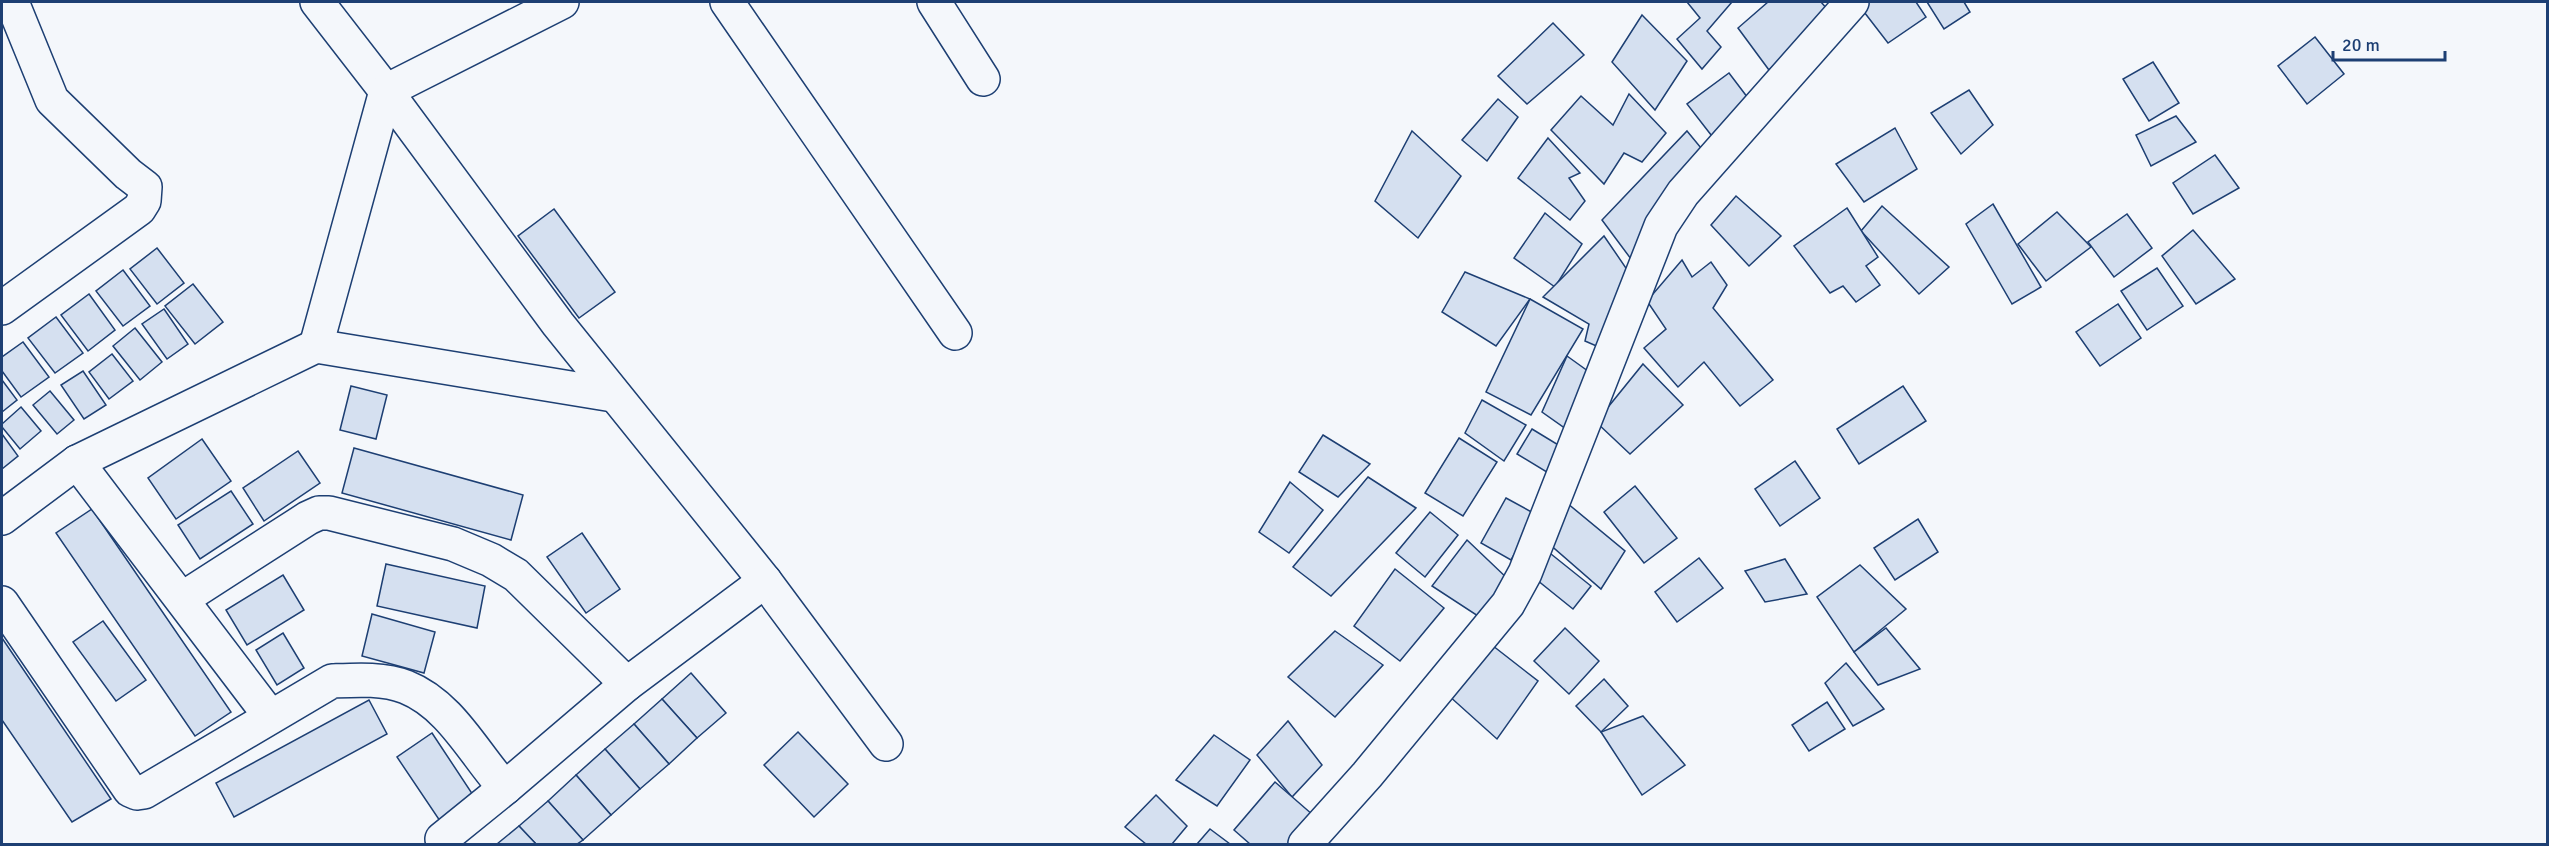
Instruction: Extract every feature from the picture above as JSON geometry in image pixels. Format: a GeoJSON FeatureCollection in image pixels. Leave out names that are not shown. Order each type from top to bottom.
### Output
{"type":"FeatureCollection","features":[{"type":"Feature","properties":{"kind":"street"},"geometry":{"type":"LineString","coordinates":[[2,308],[139,209],[144,201],[146,187],[128,174],[52,100],[12,2]]}},
{"type":"Feature","properties":{"kind":"street"},"geometry":{"type":"LineString","coordinates":[[317,2],[386,91],[558,324],[765,581],[886,744]]}},
{"type":"Feature","properties":{"kind":"street"},"geometry":{"type":"LineString","coordinates":[[316,346],[386,91],[562,2]]}},
{"type":"Feature","properties":{"kind":"street"},"geometry":{"type":"LineString","coordinates":[[728,2],[955,333]]}},
{"type":"Feature","properties":{"kind":"street"},"geometry":{"type":"LineString","coordinates":[[934,2],[983,79]]}},
{"type":"Feature","properties":{"kind":"street"},"geometry":{"type":"LineString","coordinates":[[1305,844],[1367,775],[1508,604],[1525,573],[1661,226],[1683,193],[1852,2]]}},
{"type":"Feature","properties":{"kind":"street"},"geometry":{"type":"LineString","coordinates":[[2,518],[77,462],[316,346],[613,395]]}},
{"type":"Feature","properties":{"kind":"street"},"geometry":{"type":"LineString","coordinates":[[77,462],[270,716]]}},
{"type":"Feature","properties":{"kind":"street"},"geometry":{"type":"LineString","coordinates":[[182,599],[308,518],[320,513],[329,513],[453,544],[490,560],[516,575],[627,684]]}},
{"type":"Feature","properties":{"kind":"street"},"geometry":{"type":"LineString","coordinates":[[442,839],[505,789],[627,684],[765,581]]}},
{"type":"Feature","properties":{"kind":"street"},"geometry":{"type":"LineString","coordinates":[[2,603],[130,790],[137,793],[144,792],[332,681],[364,680],[405,687],[442,709],[505,789]]}},
{"type":"Feature","properties":{"kind":"building"},"geometry":{"type":"Polygon","coordinates":[[[1687,2],[1732,2],[1707,31],[1721,47],[1702,69],[1677,39],[1700,18],[1687,2]]]}},
{"type":"Feature","properties":{"kind":"building"},"geometry":{"type":"Polygon","coordinates":[[[1768,2],[1821,2],[1828,10],[1769,70],[1738,28],[1768,2]]]}},
{"type":"Feature","properties":{"kind":"building"},"geometry":{"type":"Polygon","coordinates":[[[1867,2],[1916,2],[1926,17],[1888,43],[1861,8],[1867,2]]]}},
{"type":"Feature","properties":{"kind":"building"},"geometry":{"type":"Polygon","coordinates":[[[1927,2],[1964,2],[1970,12],[1944,29],[1927,2]]]}},
{"type":"Feature","properties":{"kind":"building"},"geometry":{"type":"Polygon","coordinates":[[[1642,15],[1687,61],[1655,110],[1612,62],[1642,15]]]}},
{"type":"Feature","properties":{"kind":"building"},"geometry":{"type":"Polygon","coordinates":[[[1553,23],[1584,55],[1527,104],[1498,76],[1553,23]]]}},
{"type":"Feature","properties":{"kind":"building"},"geometry":{"type":"Polygon","coordinates":[[[2315,37],[2344,74],[2307,104],[2278,66],[2315,37]]]}},
{"type":"Feature","properties":{"kind":"building"},"geometry":{"type":"Polygon","coordinates":[[[2153,62],[2179,103],[2149,121],[2123,79],[2153,62]]]}},
{"type":"Feature","properties":{"kind":"building"},"geometry":{"type":"Polygon","coordinates":[[[1729,73],[1751,102],[1715,140],[1687,104],[1729,73]]]}},
{"type":"Feature","properties":{"kind":"building"},"geometry":{"type":"Polygon","coordinates":[[[1969,90],[1993,125],[1961,154],[1931,113],[1969,90]]]}},
{"type":"Feature","properties":{"kind":"building"},"geometry":{"type":"Polygon","coordinates":[[[1629,94],[1666,133],[1642,162],[1624,153],[1604,184],[1551,130],[1581,96],[1613,125],[1629,94]]]}},
{"type":"Feature","properties":{"kind":"building"},"geometry":{"type":"Polygon","coordinates":[[[1498,99],[1518,117],[1487,161],[1462,140],[1498,99]]]}},
{"type":"Feature","properties":{"kind":"building"},"geometry":{"type":"Polygon","coordinates":[[[2176,116],[2196,142],[2151,166],[2136,135],[2176,116]]]}},
{"type":"Feature","properties":{"kind":"building"},"geometry":{"type":"Polygon","coordinates":[[[1895,128],[1917,169],[1864,202],[1836,164],[1895,128]]]}},
{"type":"Feature","properties":{"kind":"building"},"geometry":{"type":"Polygon","coordinates":[[[1412,131],[1461,176],[1418,238],[1375,201],[1412,131]]]}},
{"type":"Feature","properties":{"kind":"building"},"geometry":{"type":"Polygon","coordinates":[[[1687,131],[1706,154],[1634,263],[1602,220],[1687,131]]]}},
{"type":"Feature","properties":{"kind":"building"},"geometry":{"type":"Polygon","coordinates":[[[1548,138],[1580,173],[1569,178],[1585,201],[1570,220],[1518,178],[1548,138]]]}},
{"type":"Feature","properties":{"kind":"building"},"geometry":{"type":"Polygon","coordinates":[[[2215,155],[2239,188],[2193,214],[2173,183],[2215,155]]]}},
{"type":"Feature","properties":{"kind":"building"},"geometry":{"type":"Polygon","coordinates":[[[1736,196],[1781,236],[1749,266],[1711,225],[1736,196]]]}},
{"type":"Feature","properties":{"kind":"building"},"geometry":{"type":"Polygon","coordinates":[[[1993,204],[2041,287],[2012,304],[1966,224],[1993,204]]]}},
{"type":"Feature","properties":{"kind":"building"},"geometry":{"type":"Polygon","coordinates":[[[1882,206],[1949,267],[1919,294],[1861,231],[1882,206]]]}},
{"type":"Feature","properties":{"kind":"building"},"geometry":{"type":"Polygon","coordinates":[[[1847,208],[1878,257],[1866,266],[1880,285],[1856,302],[1843,286],[1830,293],[1794,246],[1847,208]]]}},
{"type":"Feature","properties":{"kind":"building"},"geometry":{"type":"Polygon","coordinates":[[[554,209],[615,292],[579,318],[518,236],[554,209]]]}},
{"type":"Feature","properties":{"kind":"building"},"geometry":{"type":"Polygon","coordinates":[[[2057,212],[2091,247],[2046,281],[2018,244],[2057,212]]]}},
{"type":"Feature","properties":{"kind":"building"},"geometry":{"type":"Polygon","coordinates":[[[1545,213],[1582,244],[1555,287],[1514,258],[1545,213]]]}},
{"type":"Feature","properties":{"kind":"building"},"geometry":{"type":"Polygon","coordinates":[[[2127,214],[2152,248],[2114,277],[2088,242],[2127,214]]]}},
{"type":"Feature","properties":{"kind":"building"},"geometry":{"type":"Polygon","coordinates":[[[2193,230],[2235,279],[2196,304],[2162,256],[2193,230]]]}},
{"type":"Feature","properties":{"kind":"building"},"geometry":{"type":"Polygon","coordinates":[[[1604,236],[1628,271],[1601,348],[1585,341],[1589,324],[1543,297],[1604,236]]]}},
{"type":"Feature","properties":{"kind":"building"},"geometry":{"type":"Polygon","coordinates":[[[157,248],[184,283],[157,304],[130,269],[157,248]]]}},
{"type":"Feature","properties":{"kind":"building"},"geometry":{"type":"Polygon","coordinates":[[[1682,260],[1692,277],[1711,262],[1727,285],[1713,308],[1773,380],[1740,406],[1704,362],[1678,387],[1644,348],[1666,329],[1647,301],[1682,260]]]}},
{"type":"Feature","properties":{"kind":"building"},"geometry":{"type":"Polygon","coordinates":[[[2157,268],[2183,306],[2147,330],[2121,291],[2157,268]]]}},
{"type":"Feature","properties":{"kind":"building"},"geometry":{"type":"Polygon","coordinates":[[[123,270],[150,306],[123,326],[96,291],[123,270]]]}},
{"type":"Feature","properties":{"kind":"building"},"geometry":{"type":"Polygon","coordinates":[[[1465,272],[1530,299],[1496,346],[1442,312],[1465,272]]]}},
{"type":"Feature","properties":{"kind":"building"},"geometry":{"type":"Polygon","coordinates":[[[193,284],[223,322],[195,344],[165,306],[193,284]]]}},
{"type":"Feature","properties":{"kind":"building"},"geometry":{"type":"Polygon","coordinates":[[[89,294],[115,330],[88,351],[61,315],[89,294]]]}},
{"type":"Feature","properties":{"kind":"building"},"geometry":{"type":"Polygon","coordinates":[[[1530,299],[1583,329],[1531,415],[1486,392],[1530,299]]]}},
{"type":"Feature","properties":{"kind":"building"},"geometry":{"type":"Polygon","coordinates":[[[2118,304],[2141,338],[2100,366],[2076,332],[2118,304]]]}},
{"type":"Feature","properties":{"kind":"building"},"geometry":{"type":"Polygon","coordinates":[[[164,309],[188,344],[167,359],[142,324],[164,309]]]}},
{"type":"Feature","properties":{"kind":"building"},"geometry":{"type":"Polygon","coordinates":[[[56,317],[83,353],[55,373],[28,338],[56,317]]]}},
{"type":"Feature","properties":{"kind":"building"},"geometry":{"type":"Polygon","coordinates":[[[135,328],[162,362],[140,380],[113,346],[135,328]]]}},
{"type":"Feature","properties":{"kind":"building"},"geometry":{"type":"Polygon","coordinates":[[[23,342],[49,377],[21,397],[2,371],[2,357],[23,342]]]}},
{"type":"Feature","properties":{"kind":"building"},"geometry":{"type":"Polygon","coordinates":[[[112,354],[133,381],[109,399],[89,372],[112,354]]]}},
{"type":"Feature","properties":{"kind":"building"},"geometry":{"type":"Polygon","coordinates":[[[1567,356],[1592,374],[1569,431],[1542,412],[1567,356]]]}},
{"type":"Feature","properties":{"kind":"building"},"geometry":{"type":"Polygon","coordinates":[[[1643,364],[1683,405],[1630,454],[1596,422],[1643,364]]]}},
{"type":"Feature","properties":{"kind":"building"},"geometry":{"type":"Polygon","coordinates":[[[83,371],[106,405],[84,419],[61,385],[83,371]]]}},
{"type":"Feature","properties":{"kind":"building"},"geometry":{"type":"Polygon","coordinates":[[[2,380],[17,400],[2,412],[2,380]]]}},
{"type":"Feature","properties":{"kind":"building"},"geometry":{"type":"Polygon","coordinates":[[[351,386],[387,395],[376,439],[340,430],[351,386]]]}},
{"type":"Feature","properties":{"kind":"building"},"geometry":{"type":"Polygon","coordinates":[[[1903,386],[1926,421],[1859,464],[1837,429],[1903,386]]]}},
{"type":"Feature","properties":{"kind":"building"},"geometry":{"type":"Polygon","coordinates":[[[50,391],[74,420],[57,434],[33,405],[50,391]]]}},
{"type":"Feature","properties":{"kind":"building"},"geometry":{"type":"Polygon","coordinates":[[[1482,400],[1526,425],[1504,461],[1465,433],[1482,400]]]}},
{"type":"Feature","properties":{"kind":"building"},"geometry":{"type":"Polygon","coordinates":[[[21,407],[41,431],[20,449],[2,424],[21,407]]]}},
{"type":"Feature","properties":{"kind":"building"},"geometry":{"type":"Polygon","coordinates":[[[1532,429],[1565,449],[1550,474],[1517,454],[1532,429]]]}},
{"type":"Feature","properties":{"kind":"building"},"geometry":{"type":"Polygon","coordinates":[[[2,434],[18,456],[2,469],[2,434]]]}},
{"type":"Feature","properties":{"kind":"building"},"geometry":{"type":"Polygon","coordinates":[[[1323,435],[1370,464],[1338,497],[1299,472],[1323,435]]]}},
{"type":"Feature","properties":{"kind":"building"},"geometry":{"type":"Polygon","coordinates":[[[1459,438],[1497,462],[1463,516],[1425,493],[1459,438]]]}},
{"type":"Feature","properties":{"kind":"building"},"geometry":{"type":"Polygon","coordinates":[[[202,439],[231,481],[176,519],[148,478],[202,439]]]}},
{"type":"Feature","properties":{"kind":"building"},"geometry":{"type":"Polygon","coordinates":[[[354,448],[523,495],[511,540],[342,493],[354,448]]]}},
{"type":"Feature","properties":{"kind":"building"},"geometry":{"type":"Polygon","coordinates":[[[298,451],[320,483],[264,521],[243,488],[298,451]]]}},
{"type":"Feature","properties":{"kind":"building"},"geometry":{"type":"Polygon","coordinates":[[[1795,461],[1820,498],[1780,526],[1755,489],[1795,461]]]}},
{"type":"Feature","properties":{"kind":"building"},"geometry":{"type":"Polygon","coordinates":[[[1368,477],[1416,508],[1331,596],[1293,567],[1368,477]]]}},
{"type":"Feature","properties":{"kind":"building"},"geometry":{"type":"Polygon","coordinates":[[[1290,482],[1323,510],[1289,553],[1259,532],[1290,482]]]}},
{"type":"Feature","properties":{"kind":"building"},"geometry":{"type":"Polygon","coordinates":[[[1635,486],[1677,538],[1644,563],[1604,512],[1635,486]]]}},
{"type":"Feature","properties":{"kind":"building"},"geometry":{"type":"Polygon","coordinates":[[[231,491],[253,524],[200,559],[178,525],[231,491]]]}},
{"type":"Feature","properties":{"kind":"building"},"geometry":{"type":"Polygon","coordinates":[[[1506,498],[1537,515],[1511,560],[1481,543],[1506,498]]]}},
{"type":"Feature","properties":{"kind":"building"},"geometry":{"type":"Polygon","coordinates":[[[1567,503],[1625,551],[1601,589],[1547,542],[1567,503]]]}},
{"type":"Feature","properties":{"kind":"building"},"geometry":{"type":"Polygon","coordinates":[[[92,509],[231,712],[195,736],[56,533],[92,509]]]}},
{"type":"Feature","properties":{"kind":"building"},"geometry":{"type":"Polygon","coordinates":[[[1430,512],[1458,535],[1425,577],[1396,553],[1430,512]]]}},
{"type":"Feature","properties":{"kind":"building"},"geometry":{"type":"Polygon","coordinates":[[[1918,519],[1938,552],[1895,580],[1874,548],[1918,519]]]}},
{"type":"Feature","properties":{"kind":"building"},"geometry":{"type":"Polygon","coordinates":[[[582,533],[620,589],[586,613],[547,557],[582,533]]]}},
{"type":"Feature","properties":{"kind":"building"},"geometry":{"type":"Polygon","coordinates":[[[1467,540],[1509,580],[1481,618],[1432,586],[1467,540]]]}},
{"type":"Feature","properties":{"kind":"building"},"geometry":{"type":"Polygon","coordinates":[[[1546,550],[1591,586],[1573,609],[1537,580],[1546,550]]]}},
{"type":"Feature","properties":{"kind":"building"},"geometry":{"type":"Polygon","coordinates":[[[1699,558],[1723,588],[1677,622],[1655,592],[1699,558]]]}},
{"type":"Feature","properties":{"kind":"building"},"geometry":{"type":"Polygon","coordinates":[[[1785,559],[1807,594],[1765,602],[1745,571],[1785,559]]]}},
{"type":"Feature","properties":{"kind":"building"},"geometry":{"type":"Polygon","coordinates":[[[386,564],[485,586],[477,628],[377,606],[386,564]]]}},
{"type":"Feature","properties":{"kind":"building"},"geometry":{"type":"Polygon","coordinates":[[[1860,565],[1906,609],[1854,652],[1817,597],[1860,565]]]}},
{"type":"Feature","properties":{"kind":"building"},"geometry":{"type":"Polygon","coordinates":[[[1395,569],[1444,608],[1400,661],[1354,626],[1395,569]]]}},
{"type":"Feature","properties":{"kind":"building"},"geometry":{"type":"Polygon","coordinates":[[[283,575],[304,610],[247,645],[226,610],[283,575]]]}},
{"type":"Feature","properties":{"kind":"building"},"geometry":{"type":"Polygon","coordinates":[[[372,614],[435,632],[424,673],[362,656],[372,614]]]}},
{"type":"Feature","properties":{"kind":"building"},"geometry":{"type":"Polygon","coordinates":[[[103,621],[146,680],[116,701],[73,642],[103,621]]]}},
{"type":"Feature","properties":{"kind":"building"},"geometry":{"type":"Polygon","coordinates":[[[1565,628],[1599,661],[1569,694],[1534,661],[1565,628]]]}},
{"type":"Feature","properties":{"kind":"building"},"geometry":{"type":"Polygon","coordinates":[[[1886,628],[1920,669],[1878,685],[1854,652],[1886,628]]]}},
{"type":"Feature","properties":{"kind":"building"},"geometry":{"type":"Polygon","coordinates":[[[1335,631],[1383,665],[1335,717],[1288,677],[1335,631]]]}},
{"type":"Feature","properties":{"kind":"building"},"geometry":{"type":"Polygon","coordinates":[[[283,633],[304,668],[277,685],[256,650],[283,633]]]}},
{"type":"Feature","properties":{"kind":"building"},"geometry":{"type":"Polygon","coordinates":[[[2,638],[111,799],[72,822],[2,720],[2,638]]]}},
{"type":"Feature","properties":{"kind":"building"},"geometry":{"type":"Polygon","coordinates":[[[1488,642],[1538,681],[1497,739],[1448,695],[1488,642]]]}},
{"type":"Feature","properties":{"kind":"building"},"geometry":{"type":"Polygon","coordinates":[[[1846,663],[1884,709],[1853,726],[1825,683],[1846,663]]]}},
{"type":"Feature","properties":{"kind":"building"},"geometry":{"type":"Polygon","coordinates":[[[691,673],[726,713],[697,738],[662,699],[691,673]]]}},
{"type":"Feature","properties":{"kind":"building"},"geometry":{"type":"Polygon","coordinates":[[[1604,679],[1628,706],[1601,732],[1576,706],[1604,679]]]}},
{"type":"Feature","properties":{"kind":"building"},"geometry":{"type":"Polygon","coordinates":[[[662,699],[697,738],[669,764],[634,724],[662,699]]]}},
{"type":"Feature","properties":{"kind":"building"},"geometry":{"type":"Polygon","coordinates":[[[369,700],[387,734],[234,817],[216,783],[369,700]]]}},
{"type":"Feature","properties":{"kind":"building"},"geometry":{"type":"Polygon","coordinates":[[[1827,702],[1845,729],[1809,751],[1792,725],[1827,702]]]}},
{"type":"Feature","properties":{"kind":"building"},"geometry":{"type":"Polygon","coordinates":[[[1643,716],[1685,765],[1642,795],[1601,732],[1643,716]]]}},
{"type":"Feature","properties":{"kind":"building"},"geometry":{"type":"Polygon","coordinates":[[[1288,721],[1322,765],[1292,797],[1257,755],[1288,721]]]}},
{"type":"Feature","properties":{"kind":"building"},"geometry":{"type":"Polygon","coordinates":[[[634,724],[669,764],[640,789],[605,749],[634,724]]]}},
{"type":"Feature","properties":{"kind":"building"},"geometry":{"type":"Polygon","coordinates":[[[798,732],[848,784],[814,817],[764,765],[798,732]]]}},
{"type":"Feature","properties":{"kind":"building"},"geometry":{"type":"Polygon","coordinates":[[[432,733],[475,798],[440,821],[397,757],[432,733]]]}},
{"type":"Feature","properties":{"kind":"building"},"geometry":{"type":"Polygon","coordinates":[[[1214,735],[1250,760],[1217,806],[1176,780],[1214,735]]]}},
{"type":"Feature","properties":{"kind":"building"},"geometry":{"type":"Polygon","coordinates":[[[605,749],[640,789],[611,815],[576,775],[605,749]]]}},
{"type":"Feature","properties":{"kind":"building"},"geometry":{"type":"Polygon","coordinates":[[[576,775],[611,815],[583,840],[548,801],[576,775]]]}},
{"type":"Feature","properties":{"kind":"building"},"geometry":{"type":"Polygon","coordinates":[[[1275,782],[1313,815],[1288,844],[1250,844],[1234,830],[1275,782]]]}},
{"type":"Feature","properties":{"kind":"building"},"geometry":{"type":"Polygon","coordinates":[[[1156,795],[1187,826],[1172,844],[1146,844],[1125,827],[1156,795]]]}},
{"type":"Feature","properties":{"kind":"building"},"geometry":{"type":"Polygon","coordinates":[[[548,801],[583,840],[577,844],[536,844],[519,826],[548,801]]]}},
{"type":"Feature","properties":{"kind":"building"},"geometry":{"type":"Polygon","coordinates":[[[519,826],[536,844],[497,844],[519,826]]]}},
{"type":"Feature","properties":{"kind":"building"},"geometry":{"type":"Polygon","coordinates":[[[1210,829],[1230,844],[1197,844],[1210,829]]]}}]}
